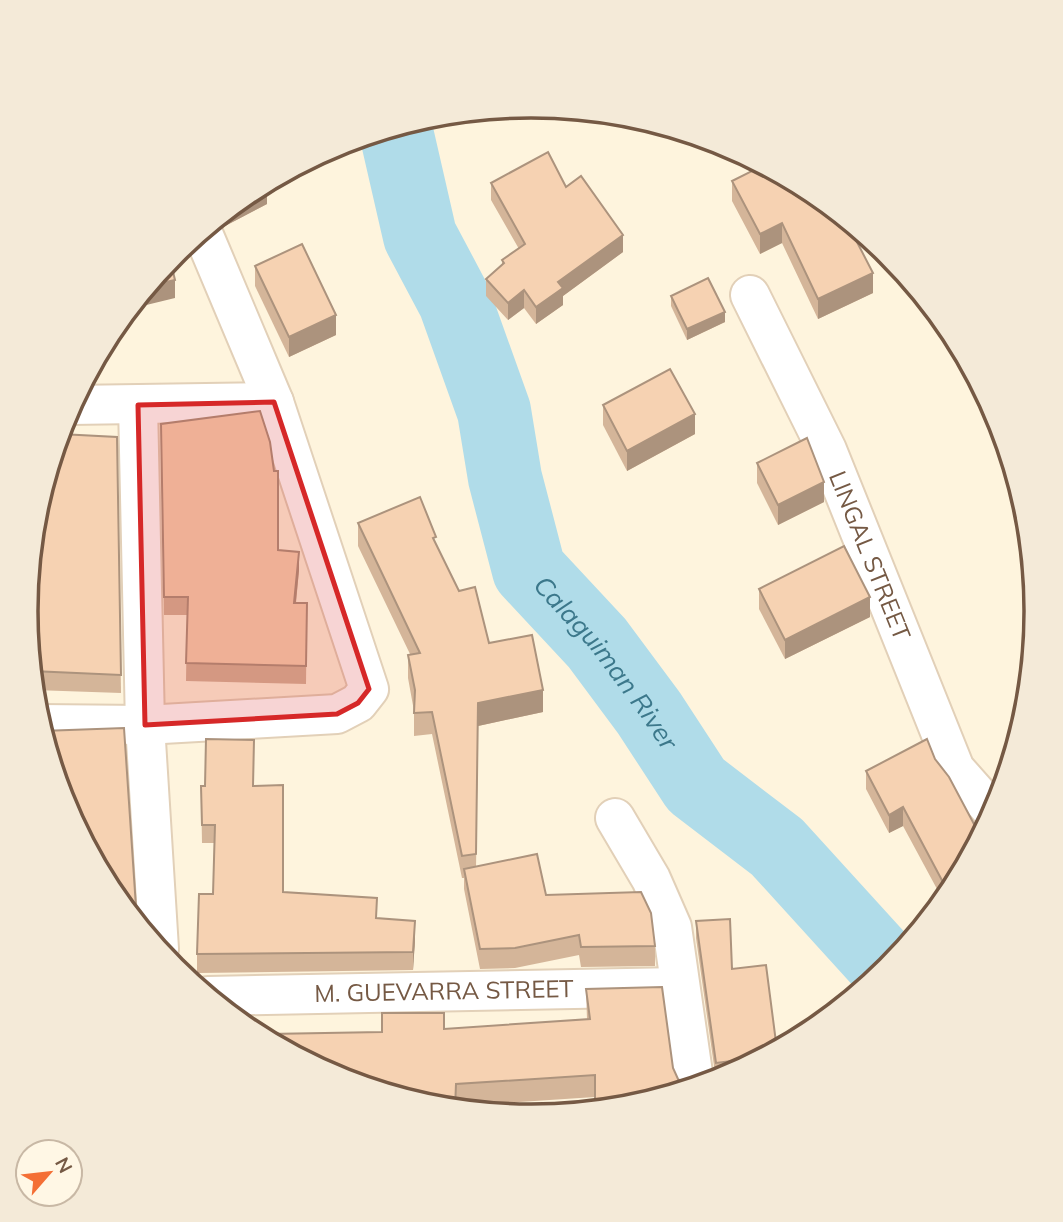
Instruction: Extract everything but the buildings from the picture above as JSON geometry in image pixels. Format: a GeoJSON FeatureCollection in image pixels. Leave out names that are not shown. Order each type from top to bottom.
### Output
{"type":"FeatureCollection","features":[{"type":"Feature","properties":{"kind":"street"},"geometry":{"type":"LineString","coordinates":[[52,724],[145,725],[337,714],[358,703],[369,689],[274,402],[206,240]]}},
{"type":"Feature","properties":{"kind":"street","name":"LINGAL STREET"},"geometry":{"type":"LineString","coordinates":[[750,295],[827,450],[955,769],[985,803]]}},
{"type":"Feature","properties":{"kind":"street"},"geometry":{"type":"LineString","coordinates":[[84,405],[274,402]]}},
{"type":"Feature","properties":{"kind":"street"},"geometry":{"type":"LineString","coordinates":[[138,405],[145,725],[158,932]]}},
{"type":"Feature","properties":{"kind":"street"},"geometry":{"type":"LineString","coordinates":[[615,818],[651,878],[672,927],[693,1077]]}},
{"type":"Feature","properties":{"kind":"street","name":"M. GUEVARRA STREET"},"geometry":{"type":"LineString","coordinates":[[223,996],[680,987]]}},
{"type":"Feature","properties":{"kind":"highlighted area"},"geometry":{"type":"Polygon","coordinates":[[[274,402],[369,689],[358,703],[337,714],[145,725],[138,405],[274,402]]]}},
{"type":"Feature","properties":{"kind":"waterway","name":"Calaguiman River"},"geometry":{"type":"LineString","coordinates":[[397,137],[420,236],[455,302],[494,411],[505,478],[529,570],[597,643],[649,713],[696,785],[777,847],[880,960]]}}]}
